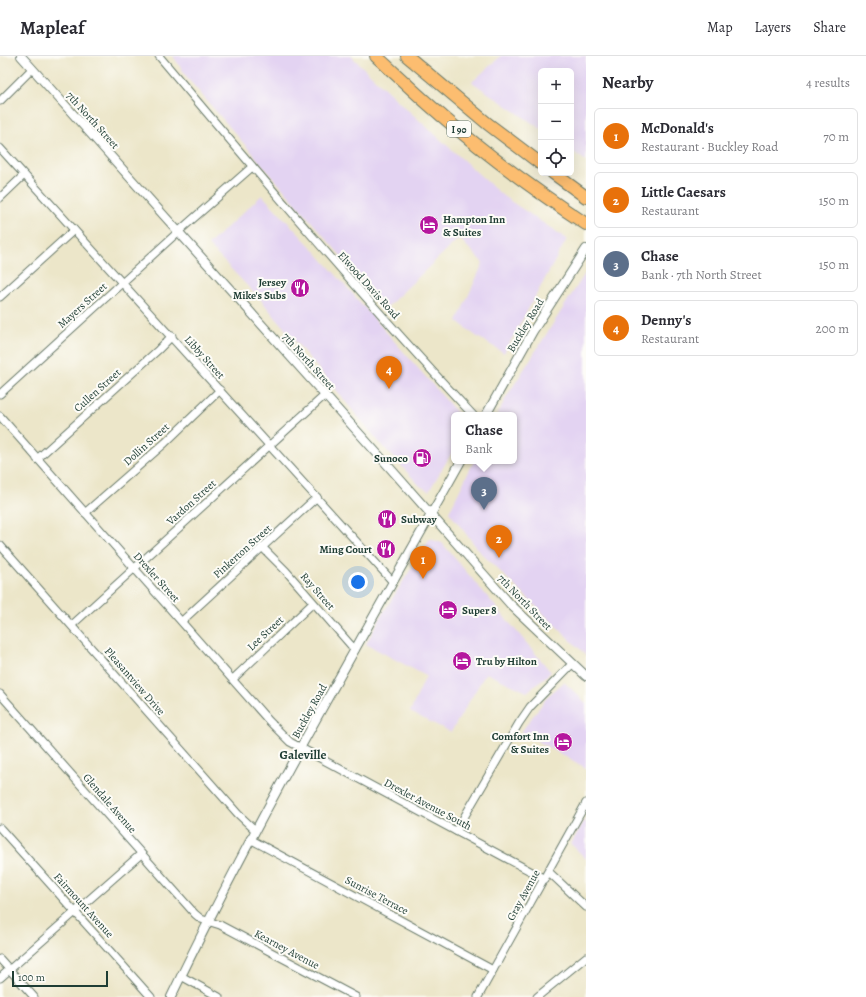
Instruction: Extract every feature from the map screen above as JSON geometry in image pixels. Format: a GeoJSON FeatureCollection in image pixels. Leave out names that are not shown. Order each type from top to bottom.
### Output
{"type":"FeatureCollection","features":[{"type":"Feature","properties":{"kind":"highway","name":"I 90"},"geometry":{"type":"LineString","coordinates":[[376,56],[442,116],[546,197],[586,224]]}},
{"type":"Feature","properties":{"kind":"highway","name":"I 90"},"geometry":{"type":"LineString","coordinates":[[407,56],[488,124],[538,162]]}},
{"type":"Feature","properties":{"kind":"highway"},"geometry":{"type":"LineString","coordinates":[[557,176],[586,196]]}},
{"type":"Feature","properties":{"kind":"street","name":"7th North Street"},"geometry":{"type":"LineString","coordinates":[[21,56],[510,604],[586,676]]}},
{"type":"Feature","properties":{"kind":"street","name":"Elwood Davis Road"},"geometry":{"type":"LineString","coordinates":[[159,56],[341,270],[470,412]]}},
{"type":"Feature","properties":{"kind":"street"},"geometry":{"type":"LineString","coordinates":[[0,101],[32,69]]}},
{"type":"Feature","properties":{"kind":"street","name":"Libby Street"},"geometry":{"type":"LineString","coordinates":[[0,148],[172,336],[393,582]]}},
{"type":"Feature","properties":{"kind":"street"},"geometry":{"type":"LineString","coordinates":[[178,232],[252,167]]}},
{"type":"Feature","properties":{"kind":"street"},"geometry":{"type":"LineString","coordinates":[[0,198],[24,175]]}},
{"type":"Feature","properties":{"kind":"street"},"geometry":{"type":"LineString","coordinates":[[0,297],[74,230]]}},
{"type":"Feature","properties":{"kind":"street","name":"Mayers Street"},"geometry":{"type":"LineString","coordinates":[[0,394],[178,232]]}},
{"type":"Feature","properties":{"kind":"street","name":"Buckley Road"},"geometry":{"type":"LineString","coordinates":[[488,412],[533,331],[586,249]]}},
{"type":"Feature","properties":{"kind":"street","name":"Cullen Street"},"geometry":{"type":"LineString","coordinates":[[37,458],[172,336]]}},
{"type":"Feature","properties":{"kind":"street","name":"Dollin Street"},"geometry":{"type":"LineString","coordinates":[[85,512],[165,443],[220,390]]}},
{"type":"Feature","properties":{"kind":"street","name":"Vardon Street"},"geometry":{"type":"LineString","coordinates":[[72,626],[324,395]]}},
{"type":"Feature","properties":{"kind":"street","name":"Drexler Street"},"geometry":{"type":"LineString","coordinates":[[0,416],[269,721],[290,742],[301,748]]}},
{"type":"Feature","properties":{"kind":"street","name":"Buckley Road"},"geometry":{"type":"LineString","coordinates":[[171,997],[250,839],[459,464]]}},
{"type":"Feature","properties":{"kind":"street","name":"Pinkerton Street"},"geometry":{"type":"LineString","coordinates":[[182,621],[317,497]]}},
{"type":"Feature","properties":{"kind":"street","name":"Pleasantview Drive"},"geometry":{"type":"LineString","coordinates":[[0,545],[238,814],[255,830]]}},
{"type":"Feature","properties":{"kind":"street","name":"Ray Street"},"geometry":{"type":"LineString","coordinates":[[262,548],[286,571],[356,650]]}},
{"type":"Feature","properties":{"kind":"street","name":"Lee Street"},"geometry":{"type":"LineString","coordinates":[[232,678],[313,603]]}},
{"type":"Feature","properties":{"kind":"street"},"geometry":{"type":"LineString","coordinates":[[456,831],[519,723],[530,707],[572,664]]}},
{"type":"Feature","properties":{"kind":"street","name":"Glendale Avenue"},"geometry":{"type":"LineString","coordinates":[[0,694],[195,914],[201,919],[208,921]]}},
{"type":"Feature","properties":{"kind":"street","name":"Drexler Avenue South"},"geometry":{"type":"LineString","coordinates":[[301,748],[456,831],[547,875],[586,907]]}},
{"type":"Feature","properties":{"kind":"street","name":"Gray Avenue"},"geometry":{"type":"LineString","coordinates":[[478,997],[547,875],[584,814],[586,803]]}},
{"type":"Feature","properties":{"kind":"street","name":"Fairmount Avenue"},"geometry":{"type":"LineString","coordinates":[[0,828],[151,997]]}},
{"type":"Feature","properties":{"kind":"street","name":"Sunrise Terrace"},"geometry":{"type":"LineString","coordinates":[[250,839],[493,970]]}},
{"type":"Feature","properties":{"kind":"street"},"geometry":{"type":"LineString","coordinates":[[0,978],[141,854]]}},
{"type":"Feature","properties":{"kind":"street","name":"Kearney Avenue"},"geometry":{"type":"LineString","coordinates":[[208,921],[220,925],[356,997]]}},
{"type":"Feature","properties":{"kind":"street"},"geometry":{"type":"LineString","coordinates":[[537,997],[586,957]]}},
{"type":"Feature","properties":{"kind":"street"},"geometry":{"type":"LineString","coordinates":[[0,959],[34,997]]}},
{"type":"Feature","properties":{"kind":"street"},"geometry":{"type":"LineString","coordinates":[[181,976],[219,997]]}},
{"type":"Feature","properties":{"kind":"shaded area"},"geometry":{"type":"Polygon","coordinates":[[[173,56],[351,56],[399,102],[503,196],[567,239],[504,353],[476,336],[457,321],[483,263],[459,238],[386,308],[189,80],[173,56]]]}},
{"type":"Feature","properties":{"kind":"shaded area"},"geometry":{"type":"Polygon","coordinates":[[[501,56],[586,56],[586,161],[574,152],[574,68],[538,68],[538,127],[472,82],[501,56]]]}},
{"type":"Feature","properties":{"kind":"shaded area"},"geometry":{"type":"Polygon","coordinates":[[[262,195],[315,251],[456,412],[451,412],[451,454],[429,491],[420,486],[379,442],[261,300],[208,245],[262,195]]]}},
{"type":"Feature","properties":{"kind":"shaded area"},"geometry":{"type":"Polygon","coordinates":[[[586,272],[586,655],[481,553],[449,512],[473,464],[517,464],[517,412],[499,412],[507,396],[586,272]]]}},
{"type":"Feature","properties":{"kind":"shaded area"},"geometry":{"type":"Polygon","coordinates":[[[430,539],[442,543],[551,672],[527,692],[486,673],[451,732],[410,712],[426,676],[366,644],[383,613],[430,539]]]}},
{"type":"Feature","properties":{"kind":"shaded area"},"geometry":{"type":"Polygon","coordinates":[[[564,682],[586,703],[586,768],[521,732],[548,696],[564,682]]]}},
{"type":"Feature","properties":{"kind":"shaded area"},"geometry":{"type":"Polygon","coordinates":[[[586,818],[586,859],[571,844],[586,818]]]}},
{"type":"Feature","properties":{"kind":"place","name":"Hampton Inn & Suites"},"geometry":{"type":"Point","coordinates":[429,225]}},
{"type":"Feature","properties":{"kind":"place","name":"Jersey Mike's Subs"},"geometry":{"type":"Point","coordinates":[300,288]}},
{"type":"Feature","properties":{"kind":"place","name":"Denny's"},"geometry":{"type":"Point","coordinates":[389,389]}},
{"type":"Feature","properties":{"kind":"place","name":"Sunoco"},"geometry":{"type":"Point","coordinates":[422,458]}},
{"type":"Feature","properties":{"kind":"place","name":"Chase"},"geometry":{"type":"Point","coordinates":[484,510]}},
{"type":"Feature","properties":{"kind":"place","name":"Subway"},"geometry":{"type":"Point","coordinates":[387,519]}},
{"type":"Feature","properties":{"kind":"place","name":"Ming Court"},"geometry":{"type":"Point","coordinates":[386,549]}},
{"type":"Feature","properties":{"kind":"place","name":"Little Caesars"},"geometry":{"type":"Point","coordinates":[499,558]}},
{"type":"Feature","properties":{"kind":"place","name":"McDonald's"},"geometry":{"type":"Point","coordinates":[423,579]}},
{"type":"Feature","properties":{"kind":"place","name":"Super 8"},"geometry":{"type":"Point","coordinates":[448,610]}},
{"type":"Feature","properties":{"kind":"place","name":"Tru by Hilton"},"geometry":{"type":"Point","coordinates":[462,661]}},
{"type":"Feature","properties":{"kind":"place","name":"Comfort Inn & Suites"},"geometry":{"type":"Point","coordinates":[563,742]}},
{"type":"Feature","properties":{"kind":"district","name":"Galeville"},"geometry":{"type":"Point","coordinates":[303,754]}}]}
